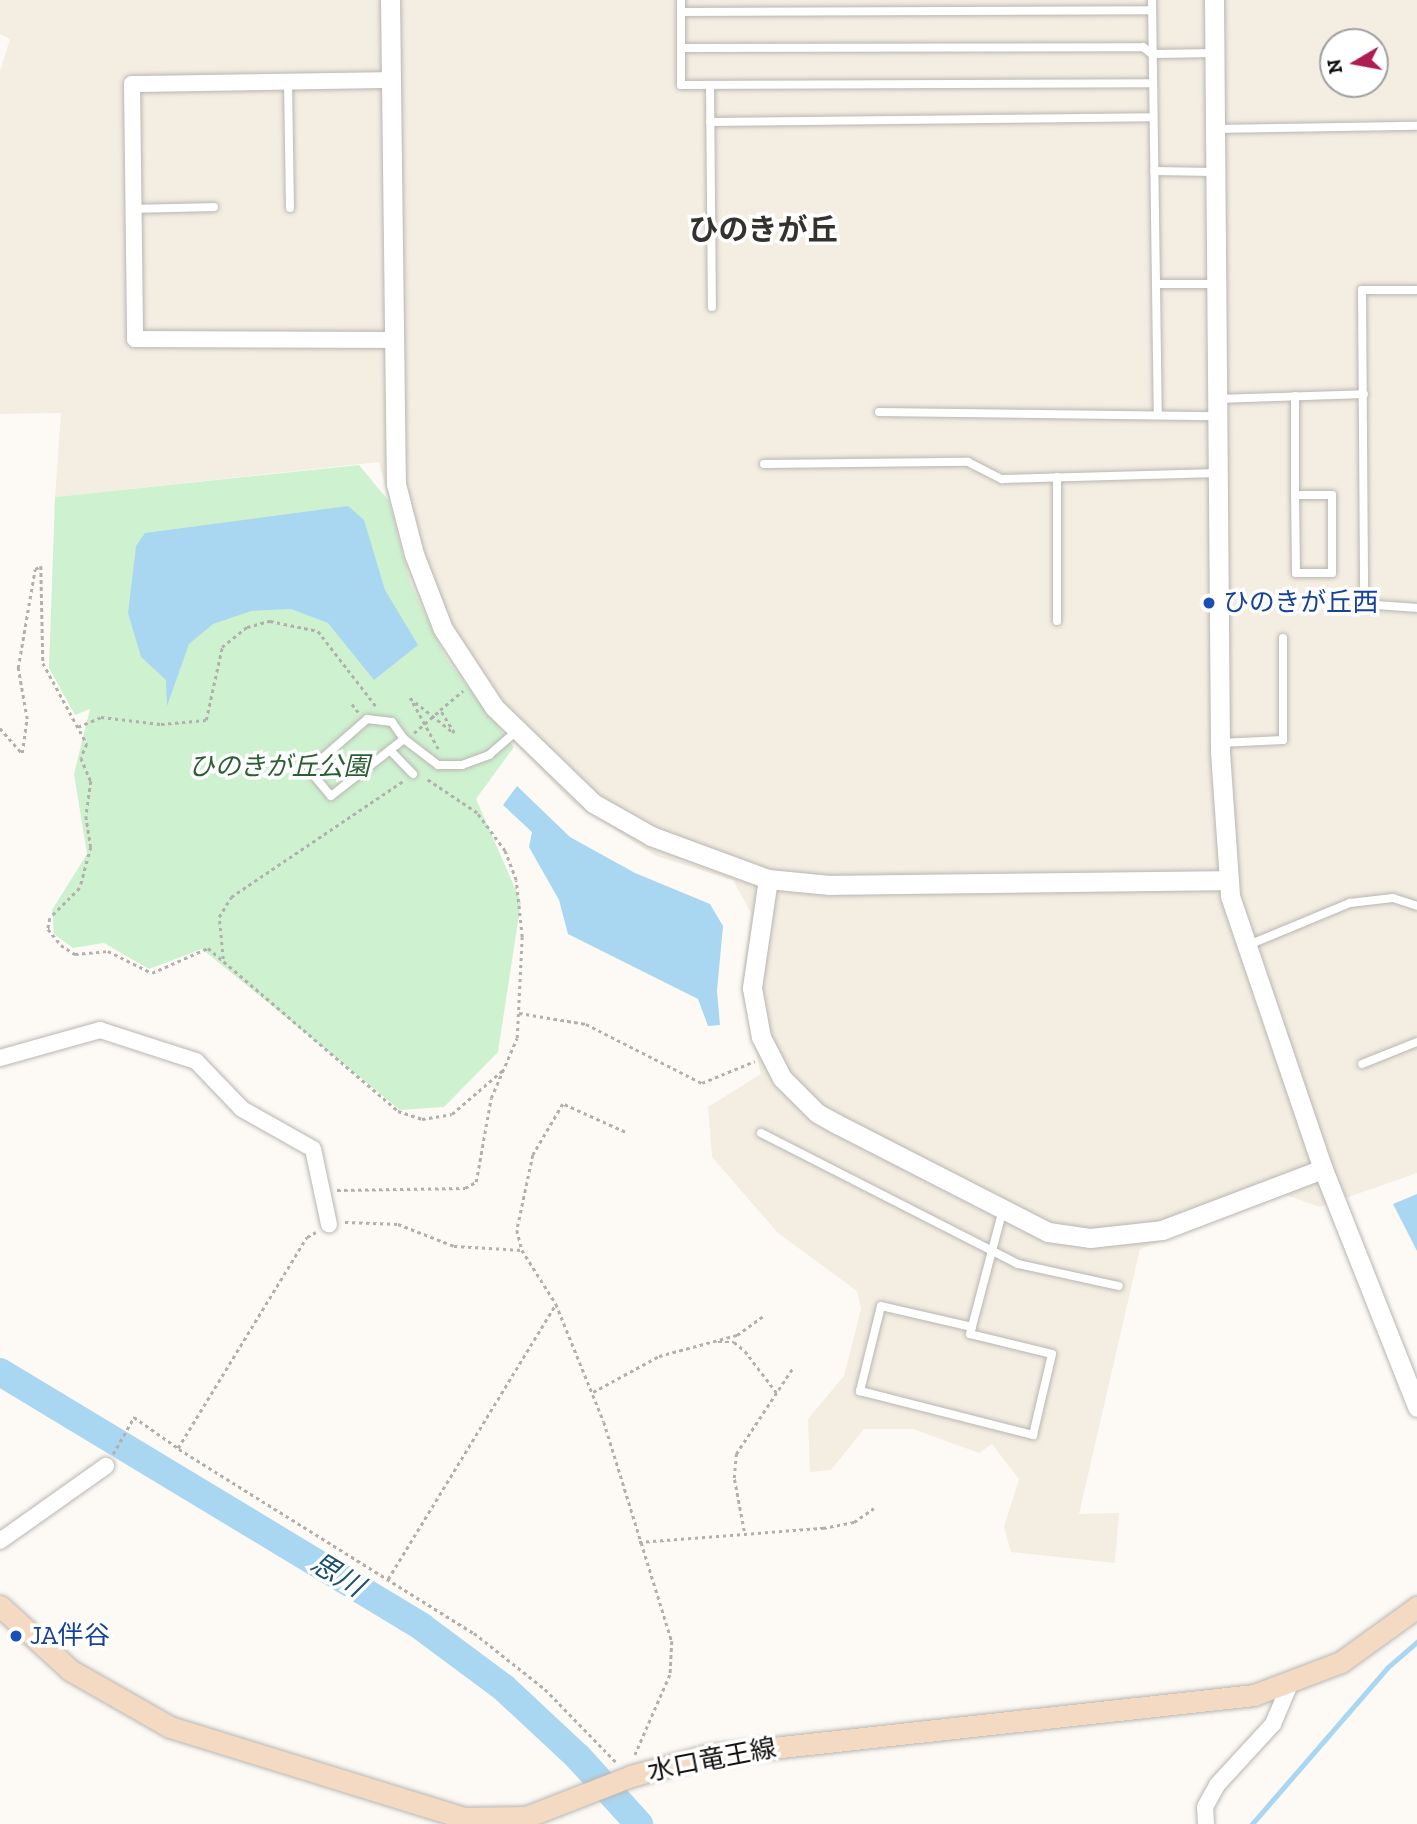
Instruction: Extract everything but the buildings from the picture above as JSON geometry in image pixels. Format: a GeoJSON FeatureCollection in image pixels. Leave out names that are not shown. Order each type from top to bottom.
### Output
{"type":"FeatureCollection","features":[{"type":"Feature","properties":{"kind":"main road","name":"水口竜王線"},"geometry":{"type":"LineString","coordinates":[[0,1606],[70,1670],[170,1727],[410,1805],[464,1818],[527,1821],[627,1778],[738,1750],[1220,1702],[1290,1684],[1341,1662],[1417,1607]]}},
{"type":"Feature","properties":{"kind":"street"},"geometry":{"type":"LineString","coordinates":[[390,0],[396,484],[414,554],[443,629],[494,707],[593,803],[651,836],[768,879],[830,885],[1228,880]]}},
{"type":"Feature","properties":{"kind":"street"},"geometry":{"type":"LineString","coordinates":[[1214,0],[1220,743],[1228,880],[1243,947],[1322,1169],[1417,1406]]}},
{"type":"Feature","properties":{"kind":"street"},"geometry":{"type":"LineString","coordinates":[[389,80],[132,84],[133,209],[135,338],[393,340]]}},
{"type":"Feature","properties":{"kind":"street"},"geometry":{"type":"LineString","coordinates":[[768,879],[752,988],[768,1055],[817,1113],[1048,1232],[1121,1239],[1162,1230],[1322,1169]]}},
{"type":"Feature","properties":{"kind":"street"},"geometry":{"type":"LineString","coordinates":[[0,1058],[100,1030],[196,1061],[242,1110],[313,1149],[329,1224]]}},
{"type":"Feature","properties":{"kind":"street"},"geometry":{"type":"LineString","coordinates":[[0,1541],[106,1466]]}},
{"type":"Feature","properties":{"kind":"street"},"geometry":{"type":"LineString","coordinates":[[1206,1824],[1205,1807],[1217,1785],[1273,1724],[1290,1684]]}},
{"type":"Feature","properties":{"kind":"lane"},"geometry":{"type":"LineString","coordinates":[[681,0],[681,86],[1153,83]]}},
{"type":"Feature","properties":{"kind":"lane"},"geometry":{"type":"LineString","coordinates":[[1152,0],[1158,415]]}},
{"type":"Feature","properties":{"kind":"lane"},"geometry":{"type":"LineString","coordinates":[[681,12],[1152,10]]}},
{"type":"Feature","properties":{"kind":"lane"},"geometry":{"type":"LineString","coordinates":[[681,48],[1143,47],[1152,54],[1214,53]]}},
{"type":"Feature","properties":{"kind":"lane"},"geometry":{"type":"LineString","coordinates":[[288,82],[290,208]]}},
{"type":"Feature","properties":{"kind":"lane"},"geometry":{"type":"LineString","coordinates":[[710,85],[712,307]]}},
{"type":"Feature","properties":{"kind":"lane"},"geometry":{"type":"LineString","coordinates":[[710,122],[1153,117]]}},
{"type":"Feature","properties":{"kind":"lane"},"geometry":{"type":"LineString","coordinates":[[1215,129],[1417,126]]}},
{"type":"Feature","properties":{"kind":"lane"},"geometry":{"type":"LineString","coordinates":[[1154,171],[1215,172]]}},
{"type":"Feature","properties":{"kind":"lane"},"geometry":{"type":"LineString","coordinates":[[133,209],[214,207]]}},
{"type":"Feature","properties":{"kind":"lane"},"geometry":{"type":"LineString","coordinates":[[1156,284],[1216,284]]}},
{"type":"Feature","properties":{"kind":"lane"},"geometry":{"type":"LineString","coordinates":[[1417,289],[1362,290],[1364,604],[1417,608]]}},
{"type":"Feature","properties":{"kind":"lane"},"geometry":{"type":"LineString","coordinates":[[879,412],[1158,415],[1295,396],[1364,394]]}},
{"type":"Feature","properties":{"kind":"lane"},"geometry":{"type":"LineString","coordinates":[[1295,396],[1295,495],[1296,573],[1332,573],[1332,495],[1295,495]]}},
{"type":"Feature","properties":{"kind":"lane"},"geometry":{"type":"LineString","coordinates":[[764,464],[968,462],[1002,479],[1218,473]]}},
{"type":"Feature","properties":{"kind":"lane"},"geometry":{"type":"LineString","coordinates":[[1057,477],[1057,621]]}},
{"type":"Feature","properties":{"kind":"lane"},"geometry":{"type":"LineString","coordinates":[[1220,743],[1283,740],[1283,638]]}},
{"type":"Feature","properties":{"kind":"lane"},"geometry":{"type":"LineString","coordinates":[[404,738],[331,796],[309,770],[367,719],[393,722],[404,738],[438,765],[462,765],[489,755],[517,731]]}},
{"type":"Feature","properties":{"kind":"lane"},"geometry":{"type":"LineString","coordinates":[[390,750],[413,774]]}},
{"type":"Feature","properties":{"kind":"lane"},"geometry":{"type":"LineString","coordinates":[[1243,947],[1350,903],[1393,898],[1417,906]]}},
{"type":"Feature","properties":{"kind":"lane"},"geometry":{"type":"LineString","coordinates":[[1362,1064],[1417,1042]]}},
{"type":"Feature","properties":{"kind":"lane"},"geometry":{"type":"LineString","coordinates":[[761,1133],[1018,1264],[1119,1286]]}},
{"type":"Feature","properties":{"kind":"lane"},"geometry":{"type":"LineString","coordinates":[[972,1327],[881,1306],[860,1391],[1034,1435],[1052,1354],[970,1334],[972,1327],[991,1252],[1003,1209]]}},
{"type":"Feature","properties":{"kind":"path"},"geometry":{"type":"LineString","coordinates":[[0,728],[22,753],[27,719],[18,668],[35,569],[41,566],[43,663],[87,744],[81,758],[91,781],[86,816],[91,847],[80,888],[50,918],[48,929],[75,954],[108,951],[143,972],[152,974],[208,948],[398,1111],[422,1119],[452,1114],[503,1070]]}},
{"type":"Feature","properties":{"kind":"path"},"geometry":{"type":"LineString","coordinates":[[78,727],[100,717],[161,724],[206,720],[222,647],[247,627],[270,621],[318,631],[376,706]]}},
{"type":"Feature","properties":{"kind":"path"},"geometry":{"type":"LineString","coordinates":[[415,732],[469,687]]}},
{"type":"Feature","properties":{"kind":"path"},"geometry":{"type":"LineString","coordinates":[[418,736],[441,747],[410,698],[454,733],[440,710]]}},
{"type":"Feature","properties":{"kind":"path"},"geometry":{"type":"LineString","coordinates":[[352,704],[359,713]]}},
{"type":"Feature","properties":{"kind":"path"},"geometry":{"type":"LineString","coordinates":[[223,960],[219,917],[231,897],[413,774],[435,781],[467,804],[505,851],[516,880],[522,937],[517,1038],[491,1098],[477,1182],[465,1188],[342,1188],[325,1196]]}},
{"type":"Feature","properties":{"kind":"path"},"geometry":{"type":"LineString","coordinates":[[518,1013],[572,1020],[702,1083],[768,1055]]}},
{"type":"Feature","properties":{"kind":"path"},"geometry":{"type":"LineString","coordinates":[[106,1466],[134,1417],[178,1448],[474,1633],[545,1689],[627,1778],[674,1651],[593,1392],[556,1304],[522,1250],[517,1230],[533,1155],[564,1104],[625,1132]]}},
{"type":"Feature","properties":{"kind":"path"},"geometry":{"type":"LineString","coordinates":[[178,1448],[307,1237],[329,1224],[381,1221],[454,1246],[522,1250]]}},
{"type":"Feature","properties":{"kind":"path"},"geometry":{"type":"LineString","coordinates":[[388,1578],[556,1304]]}},
{"type":"Feature","properties":{"kind":"path"},"geometry":{"type":"LineString","coordinates":[[593,1392],[659,1356],[751,1329],[765,1315]]}},
{"type":"Feature","properties":{"kind":"path"},"geometry":{"type":"LineString","coordinates":[[711,1342],[734,1342],[778,1394]]}},
{"type":"Feature","properties":{"kind":"path"},"geometry":{"type":"LineString","coordinates":[[744,1531],[734,1478],[736,1454],[792,1369]]}},
{"type":"Feature","properties":{"kind":"path"},"geometry":{"type":"LineString","coordinates":[[639,1542],[744,1531],[823,1528],[854,1521],[874,1508]]}},
{"type":"Feature","properties":{"kind":"shaded area"},"geometry":{"type":"Polygon","coordinates":[[[0,0],[1417,0],[1417,1173],[1320,1207],[1286,1195],[1140,1249],[1079,1514],[1119,1513],[1115,1563],[1011,1552],[1004,1527],[1019,1479],[992,1444],[979,1453],[913,1429],[864,1429],[831,1470],[810,1472],[808,1419],[844,1376],[861,1309],[857,1291],[778,1233],[712,1157],[708,1107],[761,1074],[741,990],[751,913],[733,880],[656,856],[573,803],[479,707],[447,660],[411,585],[379,462],[55,497],[61,413],[0,414],[0,71],[10,39],[0,34],[0,0]]]}},
{"type":"Feature","properties":{"kind":"green space","name":"ひのきが丘公園"},"geometry":{"type":"Polygon","coordinates":[[[359,465],[389,501],[411,585],[447,660],[514,747],[476,799],[521,902],[498,1052],[444,1107],[400,1110],[202,949],[149,969],[104,943],[73,948],[54,934],[52,910],[87,854],[74,774],[90,709],[75,715],[49,668],[55,497],[359,465]]]}},
{"type":"Feature","properties":{"kind":"water"},"geometry":{"type":"Polygon","coordinates":[[[348,506],[364,520],[385,590],[418,645],[374,680],[328,623],[291,609],[251,611],[213,624],[189,644],[167,706],[166,680],[141,657],[128,613],[136,546],[145,533],[348,506]]]}},
{"type":"Feature","properties":{"kind":"water"},"geometry":{"type":"Polygon","coordinates":[[[517,786],[570,837],[635,873],[710,904],[723,926],[717,991],[720,1025],[708,1026],[698,999],[568,934],[559,900],[529,847],[532,832],[503,805],[517,786]]]}},
{"type":"Feature","properties":{"kind":"water"},"geometry":{"type":"Polygon","coordinates":[[[1417,1194],[1417,1251],[1393,1204],[1417,1194]]]}},
{"type":"Feature","properties":{"kind":"waterway","name":"思川"},"geometry":{"type":"LineString","coordinates":[[0,1372],[422,1627],[504,1688],[578,1757],[639,1824]]}},
{"type":"Feature","properties":{"kind":"waterway"},"geometry":{"type":"LineString","coordinates":[[1252,1824],[1387,1668],[1417,1642]]}},
{"type":"Feature","properties":{"kind":"place","name":"ひのきが丘西"},"geometry":{"type":"Point","coordinates":[1209,603]}},
{"type":"Feature","properties":{"kind":"place","name":"JA伴谷"},"geometry":{"type":"Point","coordinates":[16,1636]}},
{"type":"Feature","properties":{"kind":"district","name":"ひのきが丘"},"geometry":{"type":"Point","coordinates":[763,230]}}]}
